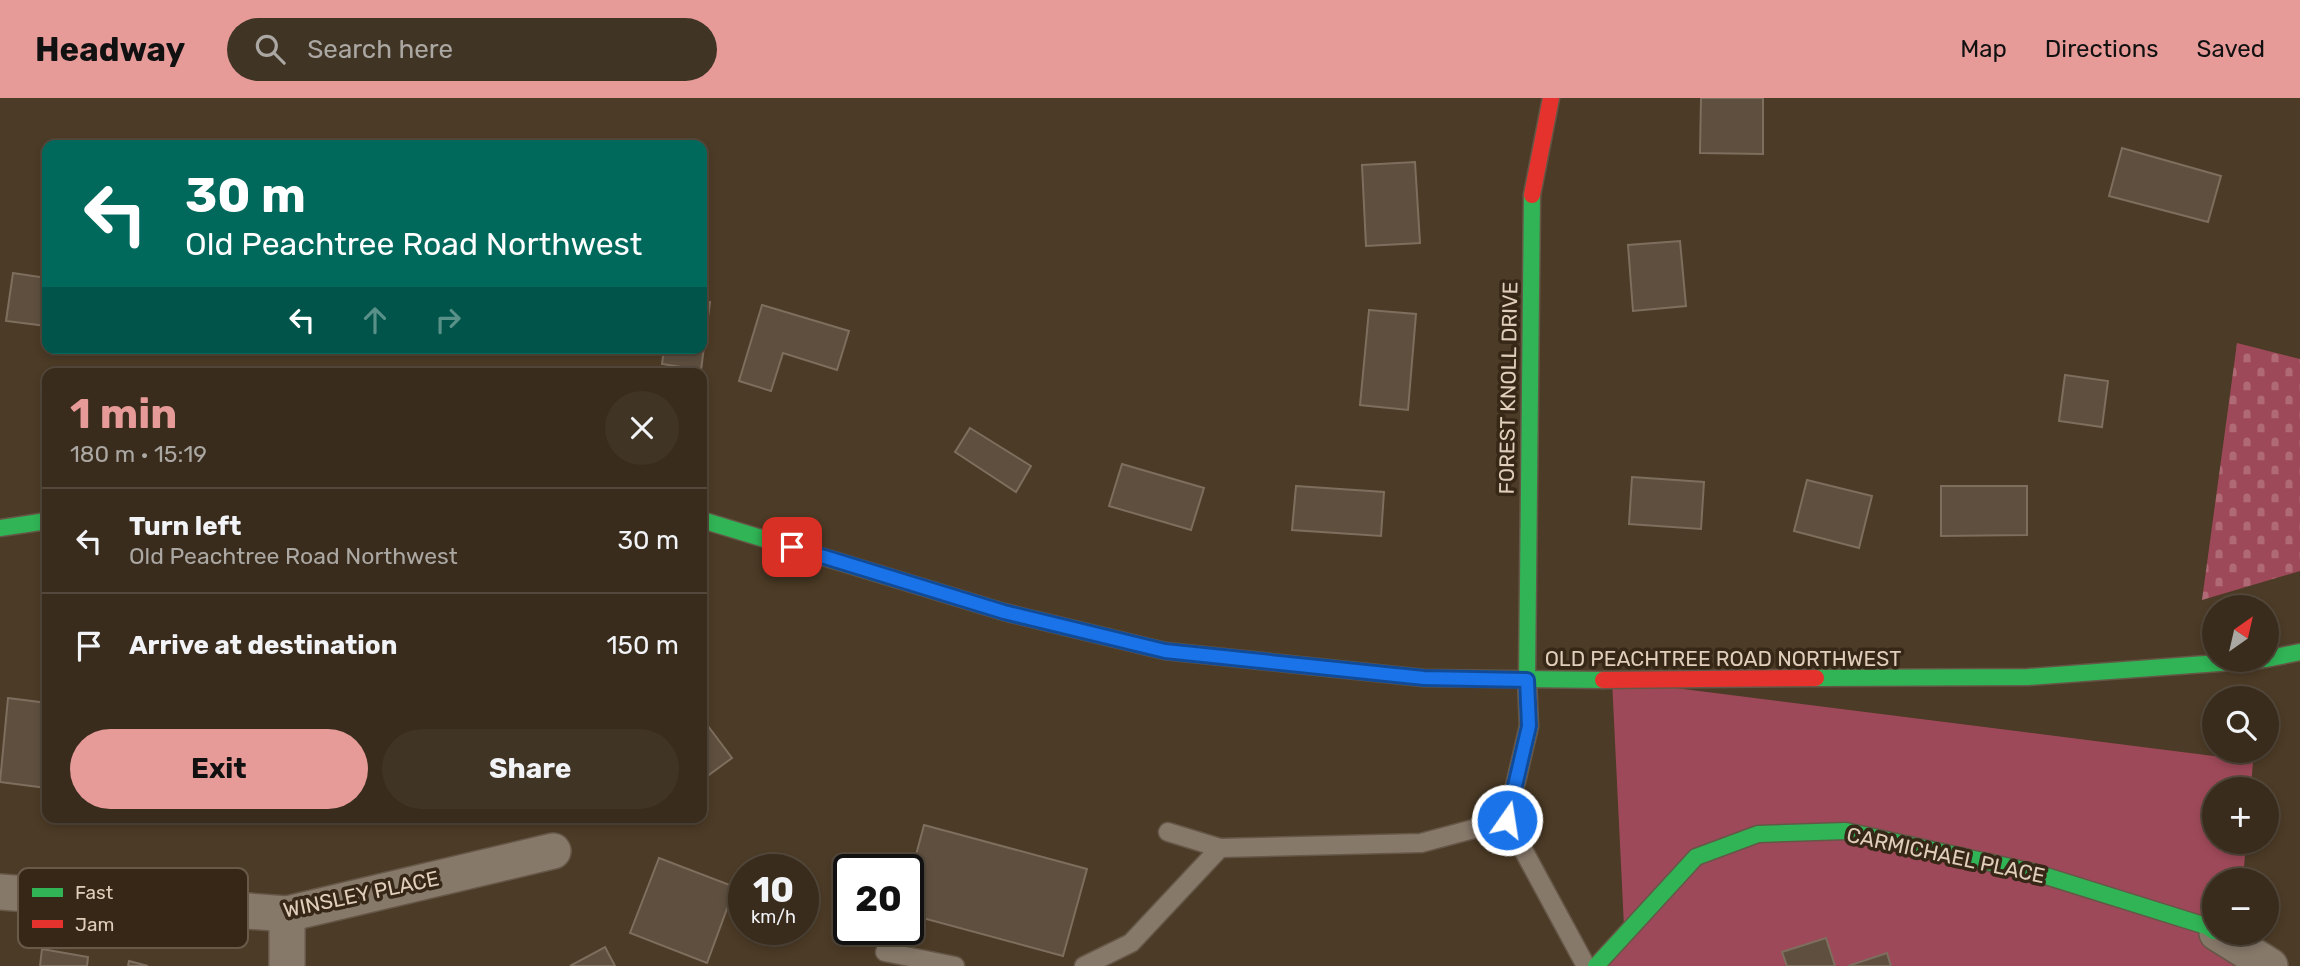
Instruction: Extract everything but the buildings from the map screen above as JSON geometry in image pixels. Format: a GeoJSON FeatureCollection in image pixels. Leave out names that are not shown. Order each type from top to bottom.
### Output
{"type":"FeatureCollection","features":[{"type":"Feature","properties":{"kind":"main road","name":"FOREST KNOLL DRIVE"},"geometry":{"type":"LineString","coordinates":[[1527,680],[1532,191],[1551,98]]}},
{"type":"Feature","properties":{"kind":"main road"},"geometry":{"type":"LineString","coordinates":[[0,528],[42,522]]}},
{"type":"Feature","properties":{"kind":"main road","name":"OLD PEACHTREE ROAD NORTHWEST"},"geometry":{"type":"LineString","coordinates":[[707,522],[1004,612],[1165,651],[1424,678],[1527,680],[2028,677],[2202,666]]}},
{"type":"Feature","properties":{"kind":"main road"},"geometry":{"type":"LineString","coordinates":[[2279,656],[2300,652]]}},
{"type":"Feature","properties":{"kind":"main road","name":"CARMICHAEL PLACE"},"geometry":{"type":"LineString","coordinates":[[1596,966],[1696,857],[1758,834],[1846,831],[2034,872],[2202,925]]}},
{"type":"Feature","properties":{"kind":"street","name":"WINSLEY PLACE"},"geometry":{"type":"LineString","coordinates":[[248,911],[286,914],[552,850]]}},
{"type":"Feature","properties":{"kind":"street","name":"WINSLEY PLACE"},"geometry":{"type":"LineString","coordinates":[[0,892],[18,893]]}},
{"type":"Feature","properties":{"kind":"street"},"geometry":{"type":"LineString","coordinates":[[286,914],[287,966]]}},
{"type":"Feature","properties":{"kind":"street","name":"CARMICHAEL PLACE"},"geometry":{"type":"LineString","coordinates":[[2236,945],[2270,966]]}},
{"type":"Feature","properties":{"kind":"lane"},"geometry":{"type":"LineString","coordinates":[[1527,680],[1529,726],[1507,820],[1586,966]]}},
{"type":"Feature","properties":{"kind":"lane"},"geometry":{"type":"LineString","coordinates":[[1168,832],[1220,848],[1421,843],[1507,820]]}},
{"type":"Feature","properties":{"kind":"lane"},"geometry":{"type":"LineString","coordinates":[[1084,966],[1131,943],[1220,848]]}},
{"type":"Feature","properties":{"kind":"lane"},"geometry":{"type":"LineString","coordinates":[[885,952],[955,966]]}},
{"type":"Feature","properties":{"kind":"green space"},"geometry":{"type":"Polygon","coordinates":[[[2237,343],[2300,359],[2300,571],[2219,595],[2203,595],[2237,343]]]}},
{"type":"Feature","properties":{"kind":"green space"},"geometry":{"type":"Polygon","coordinates":[[[1612,680],[2202,755],[2202,763],[2253,763],[2252,777],[2202,777],[2202,854],[2245,854],[2244,868],[2202,868],[2202,945],[2238,945],[2236,966],[1607,966],[1625,947],[1612,680]]]}},
{"type":"Feature","properties":{"kind":"traffic: fast"},"geometry":{"type":"LineString","coordinates":[[1527,680],[1532,195]]}},
{"type":"Feature","properties":{"kind":"traffic: fast"},"geometry":{"type":"LineString","coordinates":[[0,528],[42,522]]}},
{"type":"Feature","properties":{"kind":"traffic: fast"},"geometry":{"type":"LineString","coordinates":[[707,522],[1004,612],[1165,651],[1424,678],[1603,680]]}},
{"type":"Feature","properties":{"kind":"traffic: fast"},"geometry":{"type":"LineString","coordinates":[[2279,656],[2300,652]]}},
{"type":"Feature","properties":{"kind":"traffic: fast"},"geometry":{"type":"LineString","coordinates":[[1816,678],[2028,677],[2202,664]]}},
{"type":"Feature","properties":{"kind":"traffic: fast"},"geometry":{"type":"LineString","coordinates":[[1596,966],[1696,857],[1758,834],[1846,831],[2033,872],[2202,925]]}},
{"type":"Feature","properties":{"kind":"traffic: jam"},"geometry":{"type":"LineString","coordinates":[[1532,195],[1551,98]]}},
{"type":"Feature","properties":{"kind":"traffic: jam"},"geometry":{"type":"LineString","coordinates":[[1603,680],[1816,678]]}},
{"type":"Feature","properties":{"kind":"route"},"geometry":{"type":"LineString","coordinates":[[792,547],[1004,612],[1165,651],[1424,678],[1527,680],[1529,726],[1507,820]]}}]}
